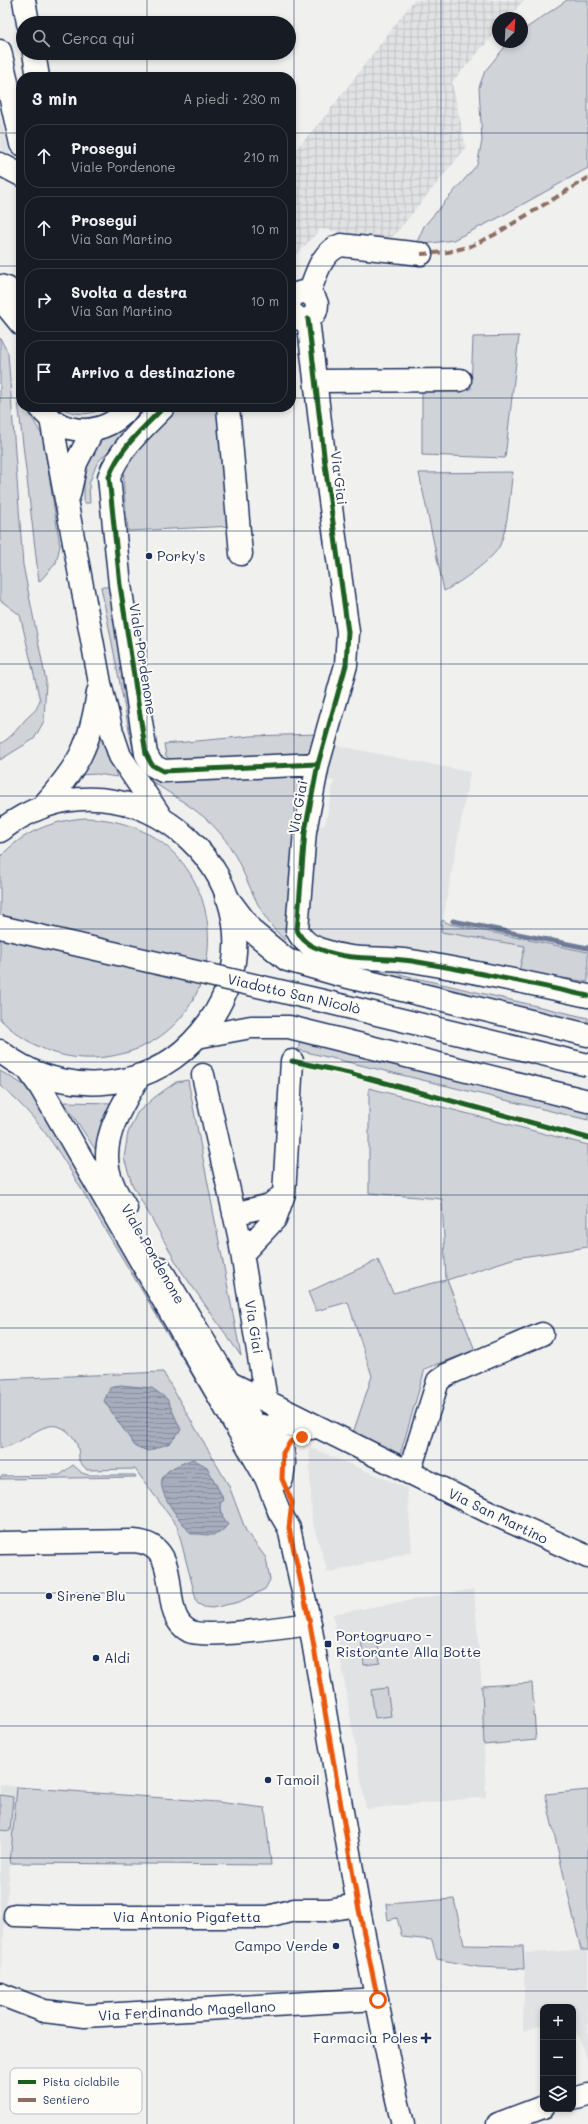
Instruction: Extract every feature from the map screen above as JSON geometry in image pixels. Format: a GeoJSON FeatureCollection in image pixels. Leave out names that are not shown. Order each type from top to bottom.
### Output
{"type":"FeatureCollection","features":[{"type":"Feature","properties":{"kind":"main road"},"geometry":{"type":"LineString","coordinates":[[24,0],[27,16]]}},
{"type":"Feature","properties":{"kind":"main road"},"geometry":{"type":"LineString","coordinates":[[0,51],[16,122]]}},
{"type":"Feature","properties":{"kind":"main road"},"geometry":{"type":"LineString","coordinates":[[35,60],[37,72]]}},
{"type":"Feature","properties":{"kind":"main road"},"geometry":{"type":"LineString","coordinates":[[0,164],[16,172]]}},
{"type":"Feature","properties":{"kind":"main road"},"geometry":{"type":"LineString","coordinates":[[300,316],[315,313],[317,304],[300,296],[331,248],[341,245],[421,254]]}},
{"type":"Feature","properties":{"kind":"main road"},"geometry":{"type":"LineString","coordinates":[[6,293],[16,314]]}},
{"type":"Feature","properties":{"kind":"main road","name":"Via Giai"},"geometry":{"type":"LineString","coordinates":[[300,316],[317,381],[325,464],[348,632],[346,665],[340,692],[318,764],[305,830],[297,930],[306,944],[343,956],[367,960],[410,961],[588,996]]}},
{"type":"Feature","properties":{"kind":"main road"},"geometry":{"type":"LineString","coordinates":[[317,381],[460,380]]}},
{"type":"Feature","properties":{"kind":"main road","name":"Viale Pordenone"},"geometry":{"type":"LineString","coordinates":[[45,413],[61,425],[75,430],[93,430],[114,422],[124,412]]}},
{"type":"Feature","properties":{"kind":"main road","name":"Viale Pordenone"},"geometry":{"type":"LineString","coordinates":[[159,412],[137,434],[114,462],[109,477],[120,585],[146,754],[152,765],[163,771],[318,764]]}},
{"type":"Feature","properties":{"kind":"main road"},"geometry":{"type":"LineString","coordinates":[[228,412],[241,554]]}},
{"type":"Feature","properties":{"kind":"main road","name":"Viale Pordenone"},"geometry":{"type":"LineString","coordinates":[[45,413],[67,502],[100,683],[120,756],[161,817]]}},
{"type":"Feature","properties":{"kind":"main road","name":"Viale Pordenone"},"geometry":{"type":"LineString","coordinates":[[67,502],[76,463],[93,430]]}},
{"type":"Feature","properties":{"kind":"main road","name":"Viale Pordenone"},"geometry":{"type":"LineString","coordinates":[[42,807],[65,781],[81,758],[93,725],[100,683]]}},
{"type":"Feature","properties":{"kind":"main road","name":"Viale Pordenone"},"geometry":{"type":"LineString","coordinates":[[0,1051],[27,1068],[48,1077],[83,1084],[117,1081],[140,1075],[172,1059],[196,1037],[218,1006],[231,971],[234,933],[226,896],[216,872],[205,855],[188,837],[161,817],[132,805],[102,799],[72,800],[42,807],[20,817],[1,830]]}},
{"type":"Feature","properties":{"kind":"main road"},"geometry":{"type":"LineString","coordinates":[[226,896],[253,932],[287,960],[336,974],[588,1035]]}},
{"type":"Feature","properties":{"kind":"main road","name":"Viadotto San Nicolò"},"geometry":{"type":"LineString","coordinates":[[0,927],[323,1001],[588,1065]]}},
{"type":"Feature","properties":{"kind":"main road"},"geometry":{"type":"LineString","coordinates":[[196,1037],[256,1027],[289,1027],[588,1101]]}},
{"type":"Feature","properties":{"kind":"main road"},"geometry":{"type":"LineString","coordinates":[[238,1234],[275,1219],[284,1194],[292,1061]]}},
{"type":"Feature","properties":{"kind":"main road","name":"Viale Pordenone"},"geometry":{"type":"LineString","coordinates":[[27,1068],[41,1088],[158,1294],[266,1478],[279,1511],[289,1528],[310,1624],[358,1905],[403,2124]]}},
{"type":"Feature","properties":{"kind":"main road","name":"Viale Pordenone"},"geometry":{"type":"LineString","coordinates":[[140,1075],[117,1114],[112,1126],[108,1144],[107,1166],[112,1183],[254,1424],[292,1502],[289,1528]]}},
{"type":"Feature","properties":{"kind":"main road"},"geometry":{"type":"LineString","coordinates":[[203,1075],[238,1234]]}},
{"type":"Feature","properties":{"kind":"main road"},"geometry":{"type":"LineString","coordinates":[[238,1234],[284,1194]]}},
{"type":"Feature","properties":{"kind":"main road","name":"Via Giai"},"geometry":{"type":"LineString","coordinates":[[238,1234],[283,1453]]}},
{"type":"Feature","properties":{"kind":"main road","name":"Viale Pordenone"},"geometry":{"type":"LineString","coordinates":[[158,1294],[176,1308],[246,1423],[254,1424]]}},
{"type":"Feature","properties":{"kind":"main road"},"geometry":{"type":"LineString","coordinates":[[409,1473],[438,1381],[446,1375],[542,1334]]}},
{"type":"Feature","properties":{"kind":"main road","name":"Via San Martino"},"geometry":{"type":"LineString","coordinates":[[230,1383],[301,1425],[322,1430],[566,1549],[588,1557]]}},
{"type":"Feature","properties":{"kind":"main road","name":"Via San Martino"},"geometry":{"type":"LineString","coordinates":[[254,1424],[268,1426],[275,1411]]}},
{"type":"Feature","properties":{"kind":"main road"},"geometry":{"type":"LineString","coordinates":[[282,1479],[283,1453],[291,1441],[322,1430]]}},
{"type":"Feature","properties":{"kind":"main road"},"geometry":{"type":"LineString","coordinates":[[0,1543],[134,1541],[147,1544],[156,1549],[163,1558],[175,1612],[181,1625],[190,1632],[208,1634],[310,1624]]}},
{"type":"Feature","properties":{"kind":"main road","name":"Via Antonio Pigafetta"},"geometry":{"type":"LineString","coordinates":[[15,1915],[78,1917],[268,1917],[294,1910],[326,1910],[358,1905]]}},
{"type":"Feature","properties":{"kind":"main road","name":"Via Ferdinando Magellano"},"geometry":{"type":"LineString","coordinates":[[0,1994],[44,2011],[85,2016],[378,2000]]}},
{"type":"Feature","properties":{"kind":"main road"},"geometry":{"type":"LineString","coordinates":[[576,2098],[588,2094]]}},
{"type":"Feature","properties":{"kind":"main road"},"geometry":{"type":"LineString","coordinates":[[498,2124],[540,2108]]}},
{"type":"Feature","properties":{"kind":"shaded area"},"geometry":{"type":"Polygon","coordinates":[[[414,0],[524,0],[513,12],[492,12],[492,37],[452,82],[466,148],[391,239],[321,229],[296,255],[296,149],[326,115],[414,0]]]}},
{"type":"Feature","properties":{"kind":"shaded area"},"geometry":{"type":"Polygon","coordinates":[[[567,0],[588,0],[588,168],[498,218],[453,240],[425,244],[417,242],[424,226],[477,165],[482,141],[479,87],[485,71],[504,48],[528,48],[528,27],[567,0]]]}},
{"type":"Feature","properties":{"kind":"shaded area"},"geometry":{"type":"Polygon","coordinates":[[[0,117],[10,154],[0,149],[0,117]]]}},
{"type":"Feature","properties":{"kind":"shaded area"},"geometry":{"type":"Polygon","coordinates":[[[519,336],[505,458],[422,455],[422,388],[471,389],[473,337],[519,336]]]}},
{"type":"Feature","properties":{"kind":"shaded area"},"geometry":{"type":"Polygon","coordinates":[[[0,338],[8,353],[23,565],[46,681],[44,721],[34,739],[0,760],[0,744],[11,736],[34,712],[40,700],[20,615],[0,600],[0,338]]]}},
{"type":"Feature","properties":{"kind":"shaded area"},"geometry":{"type":"Polygon","coordinates":[[[19,412],[29,412],[43,437],[60,546],[56,563],[39,582],[19,412]]]}},
{"type":"Feature","properties":{"kind":"shaded area"},"geometry":{"type":"Polygon","coordinates":[[[71,412],[94,412],[83,414],[71,412]]]}},
{"type":"Feature","properties":{"kind":"shaded area"},"geometry":{"type":"Polygon","coordinates":[[[134,412],[145,412],[97,463],[89,484],[90,503],[84,503],[84,468],[94,445],[116,431],[134,412]]]}},
{"type":"Feature","properties":{"kind":"shaded area"},"geometry":{"type":"Polygon","coordinates":[[[171,412],[218,412],[234,526],[128,531],[124,489],[125,466],[140,445],[171,412]]]}},
{"type":"Feature","properties":{"kind":"shaded area"},"geometry":{"type":"Polygon","coordinates":[[[513,472],[507,519],[500,545],[491,557],[483,564],[458,583],[444,591],[419,473],[513,472]]]}},
{"type":"Feature","properties":{"kind":"shaded area"},"geometry":{"type":"Polygon","coordinates":[[[101,587],[110,587],[142,760],[133,750],[101,587]]]}},
{"type":"Feature","properties":{"kind":"shaded area"},"geometry":{"type":"Polygon","coordinates":[[[102,731],[117,777],[97,774],[78,775],[102,731]]]}},
{"type":"Feature","properties":{"kind":"shaded area"},"geometry":{"type":"Polygon","coordinates":[[[318,734],[313,753],[173,762],[166,756],[164,744],[251,736],[318,734]]]}},
{"type":"Feature","properties":{"kind":"shaded area"},"geometry":{"type":"Polygon","coordinates":[[[334,745],[470,772],[441,931],[525,946],[519,971],[359,951],[324,942],[307,931],[316,826],[325,825],[334,781],[325,779],[334,745]]]}},
{"type":"Feature","properties":{"kind":"shaded area"},"geometry":{"type":"Polygon","coordinates":[[[299,773],[306,778],[285,940],[274,929],[257,903],[238,860],[220,833],[195,810],[147,778],[157,775],[299,773]]]}},
{"type":"Feature","properties":{"kind":"shaded area"},"geometry":{"type":"Polygon","coordinates":[[[84,818],[138,829],[176,856],[200,893],[208,936],[202,979],[181,1017],[145,1045],[95,1058],[68,1056],[43,1049],[20,1036],[0,1019],[0,857],[18,841],[38,829],[60,822],[84,818]]]}},
{"type":"Feature","properties":{"kind":"shaded area"},"geometry":{"type":"Polygon","coordinates":[[[442,920],[450,924],[588,952],[588,982],[519,971],[525,946],[441,932],[442,920]]]}},
{"type":"Feature","properties":{"kind":"shaded area"},"geometry":{"type":"Polygon","coordinates":[[[334,966],[396,966],[399,974],[588,1018],[588,1025],[334,966]]]}},
{"type":"Feature","properties":{"kind":"shaded area"},"geometry":{"type":"Polygon","coordinates":[[[300,1041],[588,1112],[588,1120],[298,1050],[300,1041]]]}},
{"type":"Feature","properties":{"kind":"shaded area"},"geometry":{"type":"Polygon","coordinates":[[[0,1071],[26,1086],[42,1103],[212,1394],[274,1516],[269,1520],[259,1489],[71,1172],[59,1153],[32,1117],[0,1086],[0,1071]]]}},
{"type":"Feature","properties":{"kind":"shaded area"},"geometry":{"type":"Polygon","coordinates":[[[188,1080],[241,1356],[180,1269],[132,1184],[124,1158],[128,1133],[137,1113],[155,1097],[176,1082],[188,1080]]]}},
{"type":"Feature","properties":{"kind":"shaded area"},"geometry":{"type":"Polygon","coordinates":[[[369,1088],[588,1145],[588,1247],[515,1258],[447,1280],[475,1350],[425,1369],[400,1455],[353,1433],[372,1376],[348,1302],[316,1311],[308,1292],[378,1260],[393,1293],[446,1280],[442,1199],[369,1193],[369,1088]]]}},
{"type":"Feature","properties":{"kind":"shaded area"},"geometry":{"type":"Polygon","coordinates":[[[64,1102],[114,1103],[99,1155],[64,1102]]]}},
{"type":"Feature","properties":{"kind":"shaded area"},"geometry":{"type":"Polygon","coordinates":[[[163,1372],[229,1486],[246,1531],[266,1558],[270,1580],[265,1589],[239,1602],[212,1608],[204,1607],[197,1603],[177,1526],[135,1469],[87,1470],[79,1461],[78,1448],[73,1437],[59,1426],[43,1428],[18,1442],[0,1448],[0,1379],[163,1372]]]}},
{"type":"Feature","properties":{"kind":"shaded area"},"geometry":{"type":"Polygon","coordinates":[[[309,1447],[407,1488],[412,1552],[328,1573],[312,1521],[309,1447]]]}},
{"type":"Feature","properties":{"kind":"shaded area"},"geometry":{"type":"Polygon","coordinates":[[[73,1465],[82,1473],[88,1475],[135,1475],[136,1477],[0,1479],[1,1476],[60,1475],[73,1465]]]}},
{"type":"Feature","properties":{"kind":"shaded area"},"geometry":{"type":"Polygon","coordinates":[[[474,1589],[482,1689],[486,1797],[366,1809],[333,1614],[474,1589]]]}},
{"type":"Feature","properties":{"kind":"shaded area"},"geometry":{"type":"Polygon","coordinates":[[[377,1635],[380,1663],[364,1665],[361,1637],[377,1635]]]}},
{"type":"Feature","properties":{"kind":"shaded area"},"geometry":{"type":"Polygon","coordinates":[[[532,1683],[536,1740],[484,1745],[482,1686],[532,1683]]]}},
{"type":"Feature","properties":{"kind":"shaded area"},"geometry":{"type":"Polygon","coordinates":[[[387,1688],[391,1716],[375,1718],[371,1690],[387,1688]]]}},
{"type":"Feature","properties":{"kind":"shaded area"},"geometry":{"type":"Polygon","coordinates":[[[0,1784],[17,1787],[0,1977],[0,1784]]]}},
{"type":"Feature","properties":{"kind":"shaded area"},"geometry":{"type":"Polygon","coordinates":[[[17,1787],[217,1802],[265,1808],[271,1865],[10,1863],[17,1787]]]}},
{"type":"Feature","properties":{"kind":"shaded area"},"geometry":{"type":"Polygon","coordinates":[[[588,1790],[588,1950],[581,1950],[545,1794],[588,1790]]]}},
{"type":"Feature","properties":{"kind":"shaded area"},"geometry":{"type":"Polygon","coordinates":[[[0,1795],[13,1797],[10,1831],[0,1830],[0,1795]]]}},
{"type":"Feature","properties":{"kind":"shaded area"},"geometry":{"type":"Polygon","coordinates":[[[454,1899],[464,1945],[523,1946],[524,1969],[478,1967],[437,1959],[432,1940],[402,1937],[397,1918],[388,1920],[386,1904],[454,1899]]]}},
{"type":"Feature","properties":{"kind":"shaded area"},"geometry":{"type":"Polygon","coordinates":[[[588,1950],[588,2062],[576,2031],[576,2004],[540,2004],[540,2026],[523,2031],[525,1953],[588,1950]]]}},
{"type":"Feature","properties":{"kind":"water"},"geometry":{"type":"Polygon","coordinates":[[[120,1385],[152,1388],[167,1399],[181,1430],[170,1443],[148,1451],[135,1446],[104,1401],[110,1388],[120,1385]]]}},
{"type":"Feature","properties":{"kind":"water"},"geometry":{"type":"Polygon","coordinates":[[[193,1459],[207,1467],[224,1500],[220,1504],[223,1517],[228,1524],[220,1533],[211,1535],[191,1534],[170,1506],[162,1489],[162,1481],[167,1472],[193,1459]]]}},
{"type":"Feature","properties":{"kind":"waterway"},"geometry":{"type":"LineString","coordinates":[[453,921],[588,948]]}},
{"type":"Feature","properties":{"kind":"marked path"},"geometry":{"type":"LineString","coordinates":[[421,254],[448,252],[471,246],[494,235],[588,178]]}},
{"type":"Feature","properties":{"kind":"cycle path"},"geometry":{"type":"LineString","coordinates":[[308,319],[325,464],[348,632],[346,665],[318,764],[305,831],[297,930],[301,937],[310,945],[334,954],[412,961],[500,977],[588,996]]}},
{"type":"Feature","properties":{"kind":"cycle path"},"geometry":{"type":"LineString","coordinates":[[159,412],[125,448],[113,467],[109,477],[120,585],[146,754],[152,765],[163,771],[318,764]]}},
{"type":"Feature","properties":{"kind":"cycle path"},"geometry":{"type":"LineString","coordinates":[[292,1061],[349,1073],[588,1138]]}},
{"type":"Feature","properties":{"kind":"place","name":"Porky's"},"geometry":{"type":"Point","coordinates":[149,556]}},
{"type":"Feature","properties":{"kind":"place","name":"Sirene Blu"},"geometry":{"type":"Point","coordinates":[49,1596]}},
{"type":"Feature","properties":{"kind":"place","name":"Portogruaro - Ristorante Alla Botte"},"geometry":{"type":"Point","coordinates":[328,1644]}},
{"type":"Feature","properties":{"kind":"place","name":"Aldi"},"geometry":{"type":"Point","coordinates":[96,1658]}},
{"type":"Feature","properties":{"kind":"place","name":"Tamoil"},"geometry":{"type":"Point","coordinates":[268,1780]}},
{"type":"Feature","properties":{"kind":"place","name":"Campo Verde"},"geometry":{"type":"Point","coordinates":[336,1946]}},
{"type":"Feature","properties":{"kind":"place","name":"Farmacia Poles"},"geometry":{"type":"Point","coordinates":[426,2038]}},
{"type":"Feature","properties":{"kind":"route"},"geometry":{"type":"LineString","coordinates":[[302,1437],[291,1441],[283,1453],[284,1463],[282,1479],[292,1502],[289,1528],[310,1624],[358,1905],[378,2000]]}}]}
